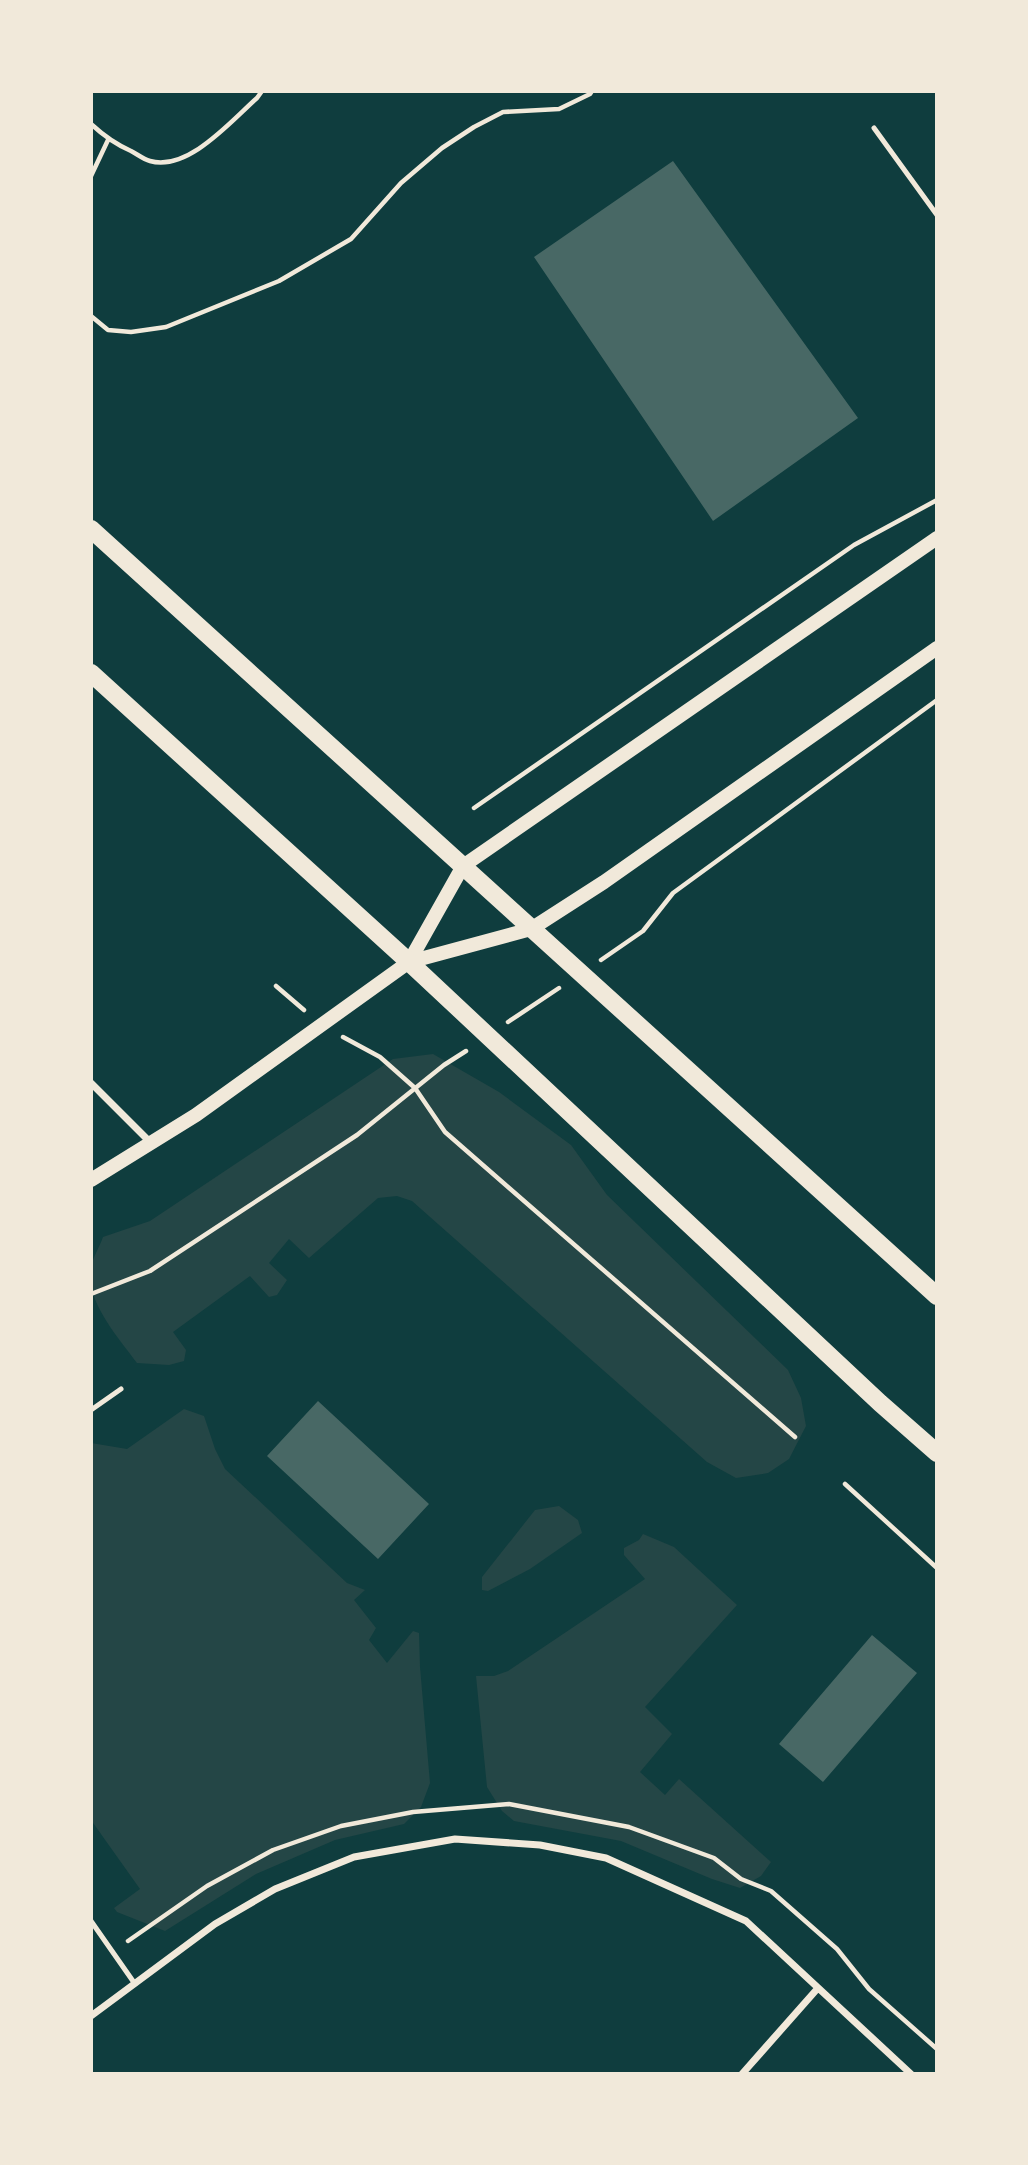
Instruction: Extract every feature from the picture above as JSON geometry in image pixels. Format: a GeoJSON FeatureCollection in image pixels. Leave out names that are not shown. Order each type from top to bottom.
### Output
{"type":"FeatureCollection","features":[{"type":"Feature","properties":{"kind":"main road"},"geometry":{"type":"LineString","coordinates":[[91,528],[937,1296]]}},
{"type":"Feature","properties":{"kind":"main road"},"geometry":{"type":"LineString","coordinates":[[409,962],[463,866],[937,538]]}},
{"type":"Feature","properties":{"kind":"main road"},"geometry":{"type":"LineString","coordinates":[[91,1180],[152,1144],[409,962],[531,929],[604,882],[937,648]]}},
{"type":"Feature","properties":{"kind":"main road"},"geometry":{"type":"LineString","coordinates":[[91,673],[409,962],[880,1403],[937,1452]]}},
{"type":"Feature","properties":{"kind":"street"},"geometry":{"type":"LineString","coordinates":[[91,1083],[152,1144]]}},
{"type":"Feature","properties":{"kind":"street"},"geometry":{"type":"LineString","coordinates":[[91,2016],[215,1924],[275,1889],[354,1857],[455,1839],[540,1845],[606,1858],[746,1921],[911,2074]]}},
{"type":"Feature","properties":{"kind":"street"},"geometry":{"type":"LineString","coordinates":[[742,2074],[818,1988]]}},
{"type":"Feature","properties":{"kind":"lane"},"geometry":{"type":"LineString","coordinates":[[874,128],[937,215]]}},
{"type":"Feature","properties":{"kind":"lane"},"geometry":{"type":"LineString","coordinates":[[91,1410],[121,1389]]}},
{"type":"Feature","properties":{"kind":"lane"},"geometry":{"type":"LineString","coordinates":[[91,1921],[135,1984]]}},
{"type":"Feature","properties":{"kind":"path"},"geometry":{"type":"LineString","coordinates":[[91,124],[108,140],[150,161],[165,162],[190,155],[207,143],[262,91]]}},
{"type":"Feature","properties":{"kind":"path"},"geometry":{"type":"LineString","coordinates":[[91,316],[108,330],[131,332],[166,327],[279,281],[351,239],[401,183],[442,148],[474,127],[503,112],[559,109],[592,91]]}},
{"type":"Feature","properties":{"kind":"path"},"geometry":{"type":"LineString","coordinates":[[91,176],[108,140]]}},
{"type":"Feature","properties":{"kind":"path"},"geometry":{"type":"LineString","coordinates":[[474,808],[854,545],[937,500]]}},
{"type":"Feature","properties":{"kind":"path"},"geometry":{"type":"LineString","coordinates":[[91,1294],[150,1271],[357,1135],[444,1065],[643,931],[673,893],[937,700]]}},
{"type":"Feature","properties":{"kind":"path"},"geometry":{"type":"LineString","coordinates":[[276,986],[322,1026],[380,1057],[415,1088],[445,1132],[795,1437]]}},
{"type":"Feature","properties":{"kind":"path"},"geometry":{"type":"LineString","coordinates":[[845,1484],[937,1568]]}},
{"type":"Feature","properties":{"kind":"path"},"geometry":{"type":"LineString","coordinates":[[509,1804],[629,1827],[714,1858],[741,1879],[771,1891],[837,1949],[869,1989],[937,2049]]}},
{"type":"Feature","properties":{"kind":"shaded area"},"geometry":{"type":"Polygon","coordinates":[[[433,1054],[499,1092],[571,1145],[607,1195],[788,1370],[801,1398],[806,1426],[789,1459],[768,1473],[736,1478],[707,1462],[412,1201],[397,1196],[378,1198],[309,1258],[289,1239],[269,1263],[287,1280],[277,1295],[269,1297],[250,1276],[173,1332],[186,1350],[184,1361],[169,1365],[137,1363],[105,1318],[93,1292],[91,1267],[103,1237],[150,1221],[393,1059],[433,1054]]]}},
{"type":"Feature","properties":{"kind":"shaded area"},"geometry":{"type":"Polygon","coordinates":[[[184,1409],[204,1416],[225,1469],[347,1583],[365,1590],[354,1600],[376,1628],[369,1640],[387,1663],[413,1631],[419,1633],[430,1783],[421,1807],[404,1824],[335,1840],[256,1874],[165,1931],[117,1912],[114,1908],[140,1889],[91,1820],[91,1443],[127,1449],[184,1409]]]}},
{"type":"Feature","properties":{"kind":"shaded area"},"geometry":{"type":"Polygon","coordinates":[[[559,1506],[578,1520],[582,1533],[530,1569],[488,1591],[482,1590],[482,1577],[535,1510],[559,1506]]]}},
{"type":"Feature","properties":{"kind":"shaded area"},"geometry":{"type":"Polygon","coordinates":[[[643,1534],[674,1547],[737,1605],[645,1707],[672,1734],[640,1772],[665,1795],[679,1779],[771,1862],[761,1876],[740,1888],[621,1841],[514,1821],[502,1811],[487,1787],[476,1676],[494,1676],[508,1671],[645,1579],[624,1555],[624,1548],[639,1540],[643,1534]]]}},
{"type":"Feature","properties":{"kind":"building"},"geometry":{"type":"Polygon","coordinates":[[[673,161],[858,418],[713,521],[534,257],[673,161]]]}},
{"type":"Feature","properties":{"kind":"building"},"geometry":{"type":"Polygon","coordinates":[[[318,1401],[429,1504],[378,1559],[267,1456],[318,1401]]]}},
{"type":"Feature","properties":{"kind":"building"},"geometry":{"type":"Polygon","coordinates":[[[872,1635],[917,1673],[823,1782],[779,1744],[872,1635]]]}}]}
